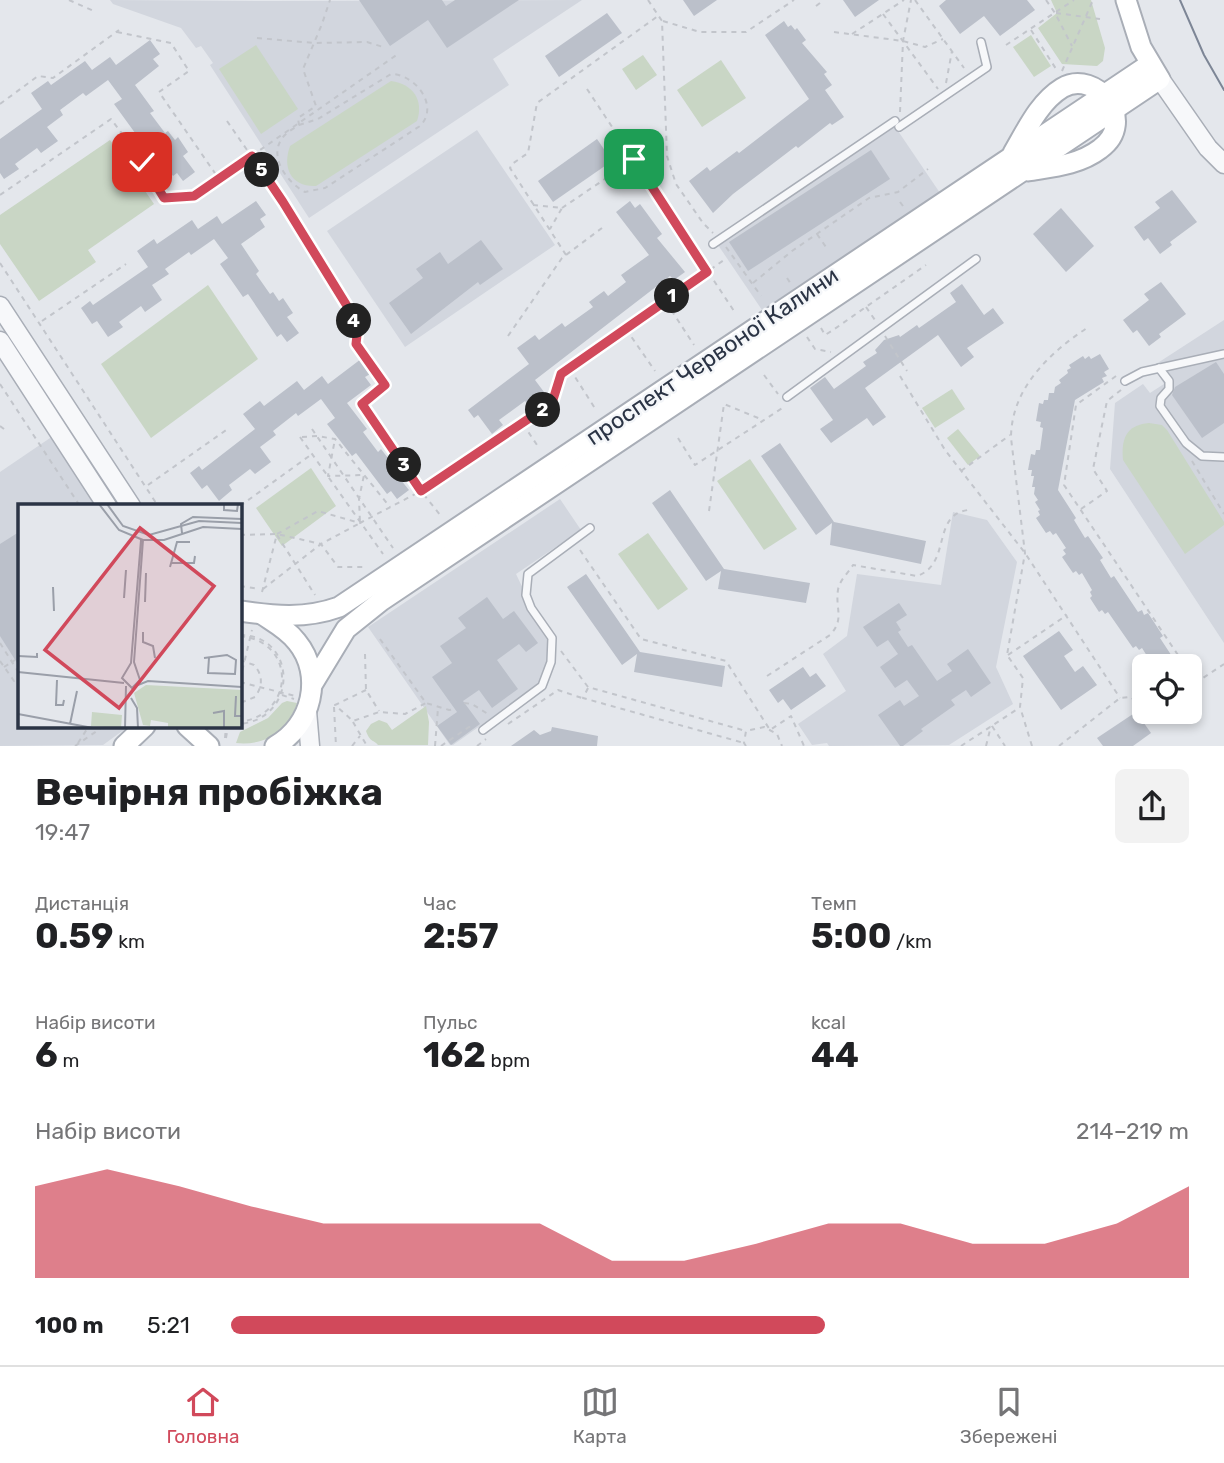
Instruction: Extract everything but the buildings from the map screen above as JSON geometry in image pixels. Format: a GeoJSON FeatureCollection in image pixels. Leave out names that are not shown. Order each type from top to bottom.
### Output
{"type":"FeatureCollection","features":[{"type":"Feature","properties":{"kind":"main road"},"geometry":{"type":"LineString","coordinates":[[1126,0],[1142,47],[1155,72]]}},
{"type":"Feature","properties":{"kind":"main road","name":"проспект Червоної Калини"},"geometry":{"type":"LineString","coordinates":[[275,746],[291,735],[302,698],[346,629],[382,601],[1155,72]]}},
{"type":"Feature","properties":{"kind":"main road"},"geometry":{"type":"LineString","coordinates":[[1068,85],[1093,88],[1109,102],[1116,123],[1111,137],[1101,149],[1064,165],[1016,165],[1031,121],[1059,90],[1068,85]]}},
{"type":"Feature","properties":{"kind":"main road","name":"проспект Червоної Калини"},"geometry":{"type":"LineString","coordinates":[[242,612],[257,622],[312,615],[339,607],[1016,165]]}},
{"type":"Feature","properties":{"kind":"main road"},"geometry":{"type":"LineString","coordinates":[[257,622],[289,633],[299,644],[309,664],[302,698]]}},
{"type":"Feature","properties":{"kind":"main road"},"geometry":{"type":"LineString","coordinates":[[124,746],[143,728]]}},
{"type":"Feature","properties":{"kind":"main road"},"geometry":{"type":"LineString","coordinates":[[192,728],[220,740]]}},
{"type":"Feature","properties":{"kind":"street"},"geometry":{"type":"LineString","coordinates":[[1155,72],[1208,148],[1224,164]]}},
{"type":"Feature","properties":{"kind":"street"},"geometry":{"type":"LineString","coordinates":[[0,306],[130,504]]}},
{"type":"Feature","properties":{"kind":"street"},"geometry":{"type":"LineString","coordinates":[[0,341],[106,504]]}},
{"type":"Feature","properties":{"kind":"street"},"geometry":{"type":"LineString","coordinates":[[302,698],[310,746]]}},
{"type":"Feature","properties":{"kind":"lane"},"geometry":{"type":"LineString","coordinates":[[716,241],[987,67],[981,42]]}},
{"type":"Feature","properties":{"kind":"lane"},"geometry":{"type":"LineString","coordinates":[[784,399],[976,259]]}},
{"type":"Feature","properties":{"kind":"lane"},"geometry":{"type":"LineString","coordinates":[[1125,381],[1142,372],[1224,354]]}},
{"type":"Feature","properties":{"kind":"lane"},"geometry":{"type":"LineString","coordinates":[[1159,368],[1169,381],[1170,388],[1161,398],[1160,406],[1186,443],[1202,456],[1224,457]]}},
{"type":"Feature","properties":{"kind":"lane"},"geometry":{"type":"LineString","coordinates":[[483,730],[542,686],[551,662],[552,638],[531,608],[526,595],[528,574],[590,528]]}},
{"type":"Feature","properties":{"kind":"path"},"geometry":{"type":"LineString","coordinates":[[69,0],[96,12]]}},
{"type":"Feature","properties":{"kind":"path"},"geometry":{"type":"LineString","coordinates":[[300,123],[298,118],[316,106],[303,69],[330,0]]}},
{"type":"Feature","properties":{"kind":"path"},"geometry":{"type":"LineString","coordinates":[[648,0],[662,21],[700,32],[746,32],[794,0]]}},
{"type":"Feature","properties":{"kind":"path"},"geometry":{"type":"LineString","coordinates":[[816,6],[824,0]]}},
{"type":"Feature","properties":{"kind":"path"},"geometry":{"type":"LineString","coordinates":[[852,34],[904,0]]}},
{"type":"Feature","properties":{"kind":"path"},"geometry":{"type":"LineString","coordinates":[[897,124],[903,41],[911,0]]}},
{"type":"Feature","properties":{"kind":"path"},"geometry":{"type":"LineString","coordinates":[[915,0],[971,78]]}},
{"type":"Feature","properties":{"kind":"path"},"geometry":{"type":"LineString","coordinates":[[1046,0],[1073,47]]}},
{"type":"Feature","properties":{"kind":"path"},"geometry":{"type":"LineString","coordinates":[[1006,45],[1074,0]]}},
{"type":"Feature","properties":{"kind":"path"},"geometry":{"type":"LineString","coordinates":[[1030,29],[1061,76],[1093,1]]}},
{"type":"Feature","properties":{"kind":"path"},"geometry":{"type":"LineString","coordinates":[[1055,13],[1100,19]]}},
{"type":"Feature","properties":{"kind":"path"},"geometry":{"type":"LineString","coordinates":[[883,14],[943,97]]}},
{"type":"Feature","properties":{"kind":"path"},"geometry":{"type":"LineString","coordinates":[[566,255],[510,172],[510,168],[528,153],[537,103],[658,16]]}},
{"type":"Feature","properties":{"kind":"path"},"geometry":{"type":"LineString","coordinates":[[662,21],[667,156],[677,184],[716,241],[761,296]]}},
{"type":"Feature","properties":{"kind":"path"},"geometry":{"type":"LineString","coordinates":[[0,104],[38,76],[53,78],[118,31],[171,43],[189,71],[159,92],[219,179]]}},
{"type":"Feature","properties":{"kind":"path"},"geometry":{"type":"LineString","coordinates":[[834,32],[903,41],[925,47],[943,40]]}},
{"type":"Feature","properties":{"kind":"path"},"geometry":{"type":"LineString","coordinates":[[257,37],[314,43],[368,42],[383,47]]}},
{"type":"Feature","properties":{"kind":"path"},"geometry":{"type":"LineString","coordinates":[[943,97],[952,51]]}},
{"type":"Feature","properties":{"kind":"path"},"geometry":{"type":"LineString","coordinates":[[0,195],[111,119],[164,198],[194,196],[398,54]]}},
{"type":"Feature","properties":{"kind":"path"},"geometry":{"type":"LineString","coordinates":[[391,74],[401,74],[416,84],[426,103],[425,121],[420,126],[325,188],[310,193],[289,181],[278,157],[280,141],[300,123],[318,119],[391,74]]}},
{"type":"Feature","properties":{"kind":"path"},"geometry":{"type":"LineString","coordinates":[[587,89],[736,314]]}},
{"type":"Feature","properties":{"kind":"path"},"geometry":{"type":"LineString","coordinates":[[227,121],[283,202],[352,314],[357,335],[356,344],[385,385],[362,404],[440,516]]}},
{"type":"Feature","properties":{"kind":"path"},"geometry":{"type":"LineString","coordinates":[[550,231],[562,208],[634,159]]}},
{"type":"Feature","properties":{"kind":"path"},"geometry":{"type":"LineString","coordinates":[[752,284],[817,233],[869,198],[898,192],[928,169]]}},
{"type":"Feature","properties":{"kind":"path"},"geometry":{"type":"LineString","coordinates":[[901,202],[907,212]]}},
{"type":"Feature","properties":{"kind":"path"},"geometry":{"type":"LineString","coordinates":[[532,205],[562,208]]}},
{"type":"Feature","properties":{"kind":"path"},"geometry":{"type":"LineString","coordinates":[[508,336],[566,255],[602,228]]}},
{"type":"Feature","properties":{"kind":"path"},"geometry":{"type":"LineString","coordinates":[[817,233],[828,250]]}},
{"type":"Feature","properties":{"kind":"path"},"geometry":{"type":"LineString","coordinates":[[242,586],[261,590],[321,544],[421,491],[523,423],[552,403],[561,374],[724,261]]}},
{"type":"Feature","properties":{"kind":"path"},"geometry":{"type":"LineString","coordinates":[[0,263],[157,504]]}},
{"type":"Feature","properties":{"kind":"path"},"geometry":{"type":"LineString","coordinates":[[42,321],[126,264]]}},
{"type":"Feature","properties":{"kind":"path"},"geometry":{"type":"LineString","coordinates":[[821,328],[825,335],[926,265]]}},
{"type":"Feature","properties":{"kind":"path"},"geometry":{"type":"LineString","coordinates":[[787,278],[793,288]]}},
{"type":"Feature","properties":{"kind":"path"},"geometry":{"type":"LineString","coordinates":[[665,301],[694,345]]}},
{"type":"Feature","properties":{"kind":"path"},"geometry":{"type":"LineString","coordinates":[[865,306],[907,370]]}},
{"type":"Feature","properties":{"kind":"path"},"geometry":{"type":"LineString","coordinates":[[626,328],[655,371]]}},
{"type":"Feature","properties":{"kind":"path"},"geometry":{"type":"LineString","coordinates":[[1031,746],[1020,707],[1023,678],[1007,655],[1025,553],[1011,421],[1018,398],[1032,377],[1062,345],[1087,328]]}},
{"type":"Feature","properties":{"kind":"path"},"geometry":{"type":"LineString","coordinates":[[807,337],[816,349],[845,355]]}},
{"type":"Feature","properties":{"kind":"path"},"geometry":{"type":"LineString","coordinates":[[569,368],[596,410]]}},
{"type":"Feature","properties":{"kind":"path"},"geometry":{"type":"LineString","coordinates":[[1120,373],[1076,405],[1064,485],[1177,654]]}},
{"type":"Feature","properties":{"kind":"path"},"geometry":{"type":"LineString","coordinates":[[678,438],[695,465],[764,420],[784,399],[764,375]]}},
{"type":"Feature","properties":{"kind":"path"},"geometry":{"type":"LineString","coordinates":[[900,376],[936,437],[1025,553],[1120,698]]}},
{"type":"Feature","properties":{"kind":"path"},"geometry":{"type":"LineString","coordinates":[[1080,510],[1107,491],[1093,469],[1107,401],[1126,386],[1125,381]]}},
{"type":"Feature","properties":{"kind":"path"},"geometry":{"type":"LineString","coordinates":[[0,384],[79,504]]}},
{"type":"Feature","properties":{"kind":"path"},"geometry":{"type":"LineString","coordinates":[[709,511],[724,404],[764,420]]}},
{"type":"Feature","properties":{"kind":"path"},"geometry":{"type":"LineString","coordinates":[[523,423],[539,448]]}},
{"type":"Feature","properties":{"kind":"path"},"geometry":{"type":"LineString","coordinates":[[0,426],[4,429]]}},
{"type":"Feature","properties":{"kind":"path"},"geometry":{"type":"LineString","coordinates":[[148,485],[229,428]]}},
{"type":"Feature","properties":{"kind":"path"},"geometry":{"type":"LineString","coordinates":[[312,429],[393,548]]}},
{"type":"Feature","properties":{"kind":"path"},"geometry":{"type":"LineString","coordinates":[[961,471],[1011,434]]}},
{"type":"Feature","properties":{"kind":"path"},"geometry":{"type":"LineString","coordinates":[[383,554],[300,437],[335,439],[390,507]]}},
{"type":"Feature","properties":{"kind":"path"},"geometry":{"type":"LineString","coordinates":[[328,476],[335,439]]}},
{"type":"Feature","properties":{"kind":"path"},"geometry":{"type":"LineString","coordinates":[[1186,443],[1188,455],[1224,514]]}},
{"type":"Feature","properties":{"kind":"path"},"geometry":{"type":"LineString","coordinates":[[242,505],[312,454]]}},
{"type":"Feature","properties":{"kind":"path"},"geometry":{"type":"LineString","coordinates":[[328,476],[364,475]]}},
{"type":"Feature","properties":{"kind":"path"},"geometry":{"type":"LineString","coordinates":[[359,523],[359,499],[364,475]]}},
{"type":"Feature","properties":{"kind":"path"},"geometry":{"type":"LineString","coordinates":[[767,676],[837,628],[838,587],[853,565],[921,575],[937,560],[943,530],[959,513],[968,509]]}},
{"type":"Feature","properties":{"kind":"path"},"geometry":{"type":"LineString","coordinates":[[261,590],[277,534],[318,511],[359,523]]}},
{"type":"Feature","properties":{"kind":"path"},"geometry":{"type":"LineString","coordinates":[[277,534],[315,595]]}},
{"type":"Feature","properties":{"kind":"path"},"geometry":{"type":"LineString","coordinates":[[242,536],[277,534],[321,544],[338,568],[365,567]]}},
{"type":"Feature","properties":{"kind":"path"},"geometry":{"type":"LineString","coordinates":[[573,540],[642,639],[726,661],[770,730]]}},
{"type":"Feature","properties":{"kind":"path"},"geometry":{"type":"LineString","coordinates":[[1007,655],[1067,615]]}},
{"type":"Feature","properties":{"kind":"path"},"geometry":{"type":"LineString","coordinates":[[242,673],[250,636],[257,622]]}},
{"type":"Feature","properties":{"kind":"path"},"geometry":{"type":"LineString","coordinates":[[246,635],[248,629]]}},
{"type":"Feature","properties":{"kind":"path"},"geometry":{"type":"LineString","coordinates":[[242,635],[250,636]]}},
{"type":"Feature","properties":{"kind":"path"},"geometry":{"type":"LineString","coordinates":[[242,635],[263,642],[277,658],[283,678],[282,693],[275,704],[253,720],[242,723]]}},
{"type":"Feature","properties":{"kind":"path"},"geometry":{"type":"LineString","coordinates":[[552,638],[588,687],[746,731],[764,727],[778,734],[782,746]]}},
{"type":"Feature","properties":{"kind":"path"},"geometry":{"type":"LineString","coordinates":[[380,639],[426,703],[449,710],[455,709]]}},
{"type":"Feature","properties":{"kind":"path"},"geometry":{"type":"LineString","coordinates":[[0,643],[14,660],[18,670]]}},
{"type":"Feature","properties":{"kind":"path"},"geometry":{"type":"LineString","coordinates":[[365,654],[366,690],[379,712]]}},
{"type":"Feature","properties":{"kind":"path"},"geometry":{"type":"LineString","coordinates":[[0,660],[14,681],[18,679]]}},
{"type":"Feature","properties":{"kind":"path"},"geometry":{"type":"LineString","coordinates":[[4,667],[14,660]]}},
{"type":"Feature","properties":{"kind":"path"},"geometry":{"type":"LineString","coordinates":[[242,702],[255,697],[261,687],[258,670],[254,664],[245,660]]}},
{"type":"Feature","properties":{"kind":"path"},"geometry":{"type":"LineString","coordinates":[[1202,678],[1224,664]]}},
{"type":"Feature","properties":{"kind":"path"},"geometry":{"type":"LineString","coordinates":[[242,682],[302,698]]}},
{"type":"Feature","properties":{"kind":"path"},"geometry":{"type":"LineString","coordinates":[[583,698],[588,687]]}},
{"type":"Feature","properties":{"kind":"path"},"geometry":{"type":"LineString","coordinates":[[366,690],[335,705],[353,721],[367,746]]}},
{"type":"Feature","properties":{"kind":"path"},"geometry":{"type":"LineString","coordinates":[[464,703],[472,704],[507,725],[558,690],[745,744],[746,731]]}},
{"type":"Feature","properties":{"kind":"path"},"geometry":{"type":"LineString","coordinates":[[1059,746],[1120,698],[1132,698]]}},
{"type":"Feature","properties":{"kind":"path"},"geometry":{"type":"LineString","coordinates":[[353,721],[379,712],[405,714],[426,703]]}},
{"type":"Feature","properties":{"kind":"path"},"geometry":{"type":"LineString","coordinates":[[334,707],[336,746]]}},
{"type":"Feature","properties":{"kind":"path"},"geometry":{"type":"LineString","coordinates":[[435,746],[439,707]]}},
{"type":"Feature","properties":{"kind":"path"},"geometry":{"type":"LineString","coordinates":[[961,746],[1020,707]]}},
{"type":"Feature","properties":{"kind":"path"},"geometry":{"type":"LineString","coordinates":[[770,730],[791,716],[804,746]]}},
{"type":"Feature","properties":{"kind":"path"},"geometry":{"type":"LineString","coordinates":[[986,746],[992,725]]}},
{"type":"Feature","properties":{"kind":"path"},"geometry":{"type":"LineString","coordinates":[[992,725],[1005,746]]}},
{"type":"Feature","properties":{"kind":"path"},"geometry":{"type":"LineString","coordinates":[[441,746],[469,727],[483,730]]}},
{"type":"Feature","properties":{"kind":"path"},"geometry":{"type":"LineString","coordinates":[[76,745],[88,728]]}},
{"type":"Feature","properties":{"kind":"path"},"geometry":{"type":"LineString","coordinates":[[76,745],[101,728]]}},
{"type":"Feature","properties":{"kind":"path"},"geometry":{"type":"LineString","coordinates":[[352,746],[362,734]]}},
{"type":"Feature","properties":{"kind":"path"},"geometry":{"type":"LineString","coordinates":[[477,746],[487,739]]}},
{"type":"Feature","properties":{"kind":"shaded area"},"geometry":{"type":"Polygon","coordinates":[[[110,0],[582,0],[493,59],[509,85],[309,218],[210,65],[213,63],[201,46],[196,48],[181,28],[113,4],[110,0]]]}},
{"type":"Feature","properties":{"kind":"shaded area"},"geometry":{"type":"Polygon","coordinates":[[[894,125],[940,193],[762,310],[718,245],[894,125]]]}},
{"type":"Feature","properties":{"kind":"shaded area"},"geometry":{"type":"Polygon","coordinates":[[[477,130],[555,245],[405,347],[327,231],[477,130]]]}},
{"type":"Feature","properties":{"kind":"shaded area"},"geometry":{"type":"Polygon","coordinates":[[[1224,320],[1224,643],[1110,469],[1115,403],[1143,384],[1150,393],[1164,384],[1153,366],[1224,320]]]}},
{"type":"Feature","properties":{"kind":"shaded area"},"geometry":{"type":"Polygon","coordinates":[[[53,436],[98,504],[18,504],[18,728],[126,728],[103,745],[0,746],[0,472],[53,436]]]}},
{"type":"Feature","properties":{"kind":"shaded area"},"geometry":{"type":"Polygon","coordinates":[[[560,499],[581,530],[516,574],[526,595],[527,609],[548,639],[547,664],[538,685],[450,745],[368,627],[560,499]]]}},
{"type":"Feature","properties":{"kind":"shaded area"},"geometry":{"type":"Polygon","coordinates":[[[953,512],[987,520],[1017,562],[996,667],[1013,704],[949,745],[812,745],[798,724],[846,691],[823,654],[847,636],[857,574],[941,585],[953,512]]]}},
{"type":"Feature","properties":{"kind":"green space"},"geometry":{"type":"Polygon","coordinates":[[[1051,0],[1091,0],[1105,48],[1103,61],[1097,66],[1062,64],[1038,28],[1057,13],[1051,0]]]}},
{"type":"Feature","properties":{"kind":"green space"},"geometry":{"type":"Polygon","coordinates":[[[1031,35],[1051,66],[1034,77],[1013,47],[1031,35]]]}},
{"type":"Feature","properties":{"kind":"green space"},"geometry":{"type":"Polygon","coordinates":[[[256,45],[298,109],[261,134],[219,69],[256,45]]]}},
{"type":"Feature","properties":{"kind":"green space"},"geometry":{"type":"Polygon","coordinates":[[[643,55],[657,75],[636,90],[622,69],[643,55]]]}},
{"type":"Feature","properties":{"kind":"green space"},"geometry":{"type":"Polygon","coordinates":[[[721,60],[746,98],[702,127],[677,90],[721,60]]]}},
{"type":"Feature","properties":{"kind":"green space"},"geometry":{"type":"Polygon","coordinates":[[[391,81],[411,89],[415,94],[419,106],[417,121],[316,186],[295,180],[288,169],[290,146],[391,81]]]}},
{"type":"Feature","properties":{"kind":"green space"},"geometry":{"type":"Polygon","coordinates":[[[110,140],[154,204],[88,250],[96,262],[39,301],[0,244],[0,215],[110,140]]]}},
{"type":"Feature","properties":{"kind":"green space"},"geometry":{"type":"Polygon","coordinates":[[[208,285],[258,359],[151,438],[101,364],[208,285]]]}},
{"type":"Feature","properties":{"kind":"green space"},"geometry":{"type":"Polygon","coordinates":[[[952,389],[965,409],[935,428],[922,408],[952,389]]]}},
{"type":"Feature","properties":{"kind":"green space"},"geometry":{"type":"Polygon","coordinates":[[[1141,424],[1162,425],[1167,430],[1224,522],[1224,525],[1185,554],[1123,460],[1123,446],[1127,434],[1141,424]]]}},
{"type":"Feature","properties":{"kind":"green space"},"geometry":{"type":"Polygon","coordinates":[[[958,429],[980,456],[968,465],[947,438],[958,429]]]}},
{"type":"Feature","properties":{"kind":"green space"},"geometry":{"type":"Polygon","coordinates":[[[750,459],[797,529],[764,550],[717,481],[750,459]]]}},
{"type":"Feature","properties":{"kind":"green space"},"geometry":{"type":"Polygon","coordinates":[[[311,468],[336,506],[282,546],[256,508],[311,468]]]}},
{"type":"Feature","properties":{"kind":"green space"},"geometry":{"type":"Polygon","coordinates":[[[648,533],[688,589],[658,610],[618,554],[648,533]]]}},
{"type":"Feature","properties":{"kind":"green space"},"geometry":{"type":"Polygon","coordinates":[[[287,701],[297,703],[282,729],[257,742],[236,743],[240,732],[268,718],[287,701]]]}},
{"type":"Feature","properties":{"kind":"green space"},"geometry":{"type":"Polygon","coordinates":[[[426,706],[429,722],[428,745],[378,745],[366,731],[371,724],[379,720],[387,723],[392,730],[426,706]]]}},
{"type":"Feature","properties":{"kind":"tram line"},"geometry":{"type":"LineString","coordinates":[[1180,0],[1204,55],[1224,90]]}},
{"type":"Feature","properties":{"kind":"route"},"geometry":{"type":"LineString","coordinates":[[142,162],[164,198],[194,196],[252,156],[352,314],[357,335],[356,344],[385,385],[362,404],[421,491],[552,403],[561,374],[707,272],[634,159]]}}]}
